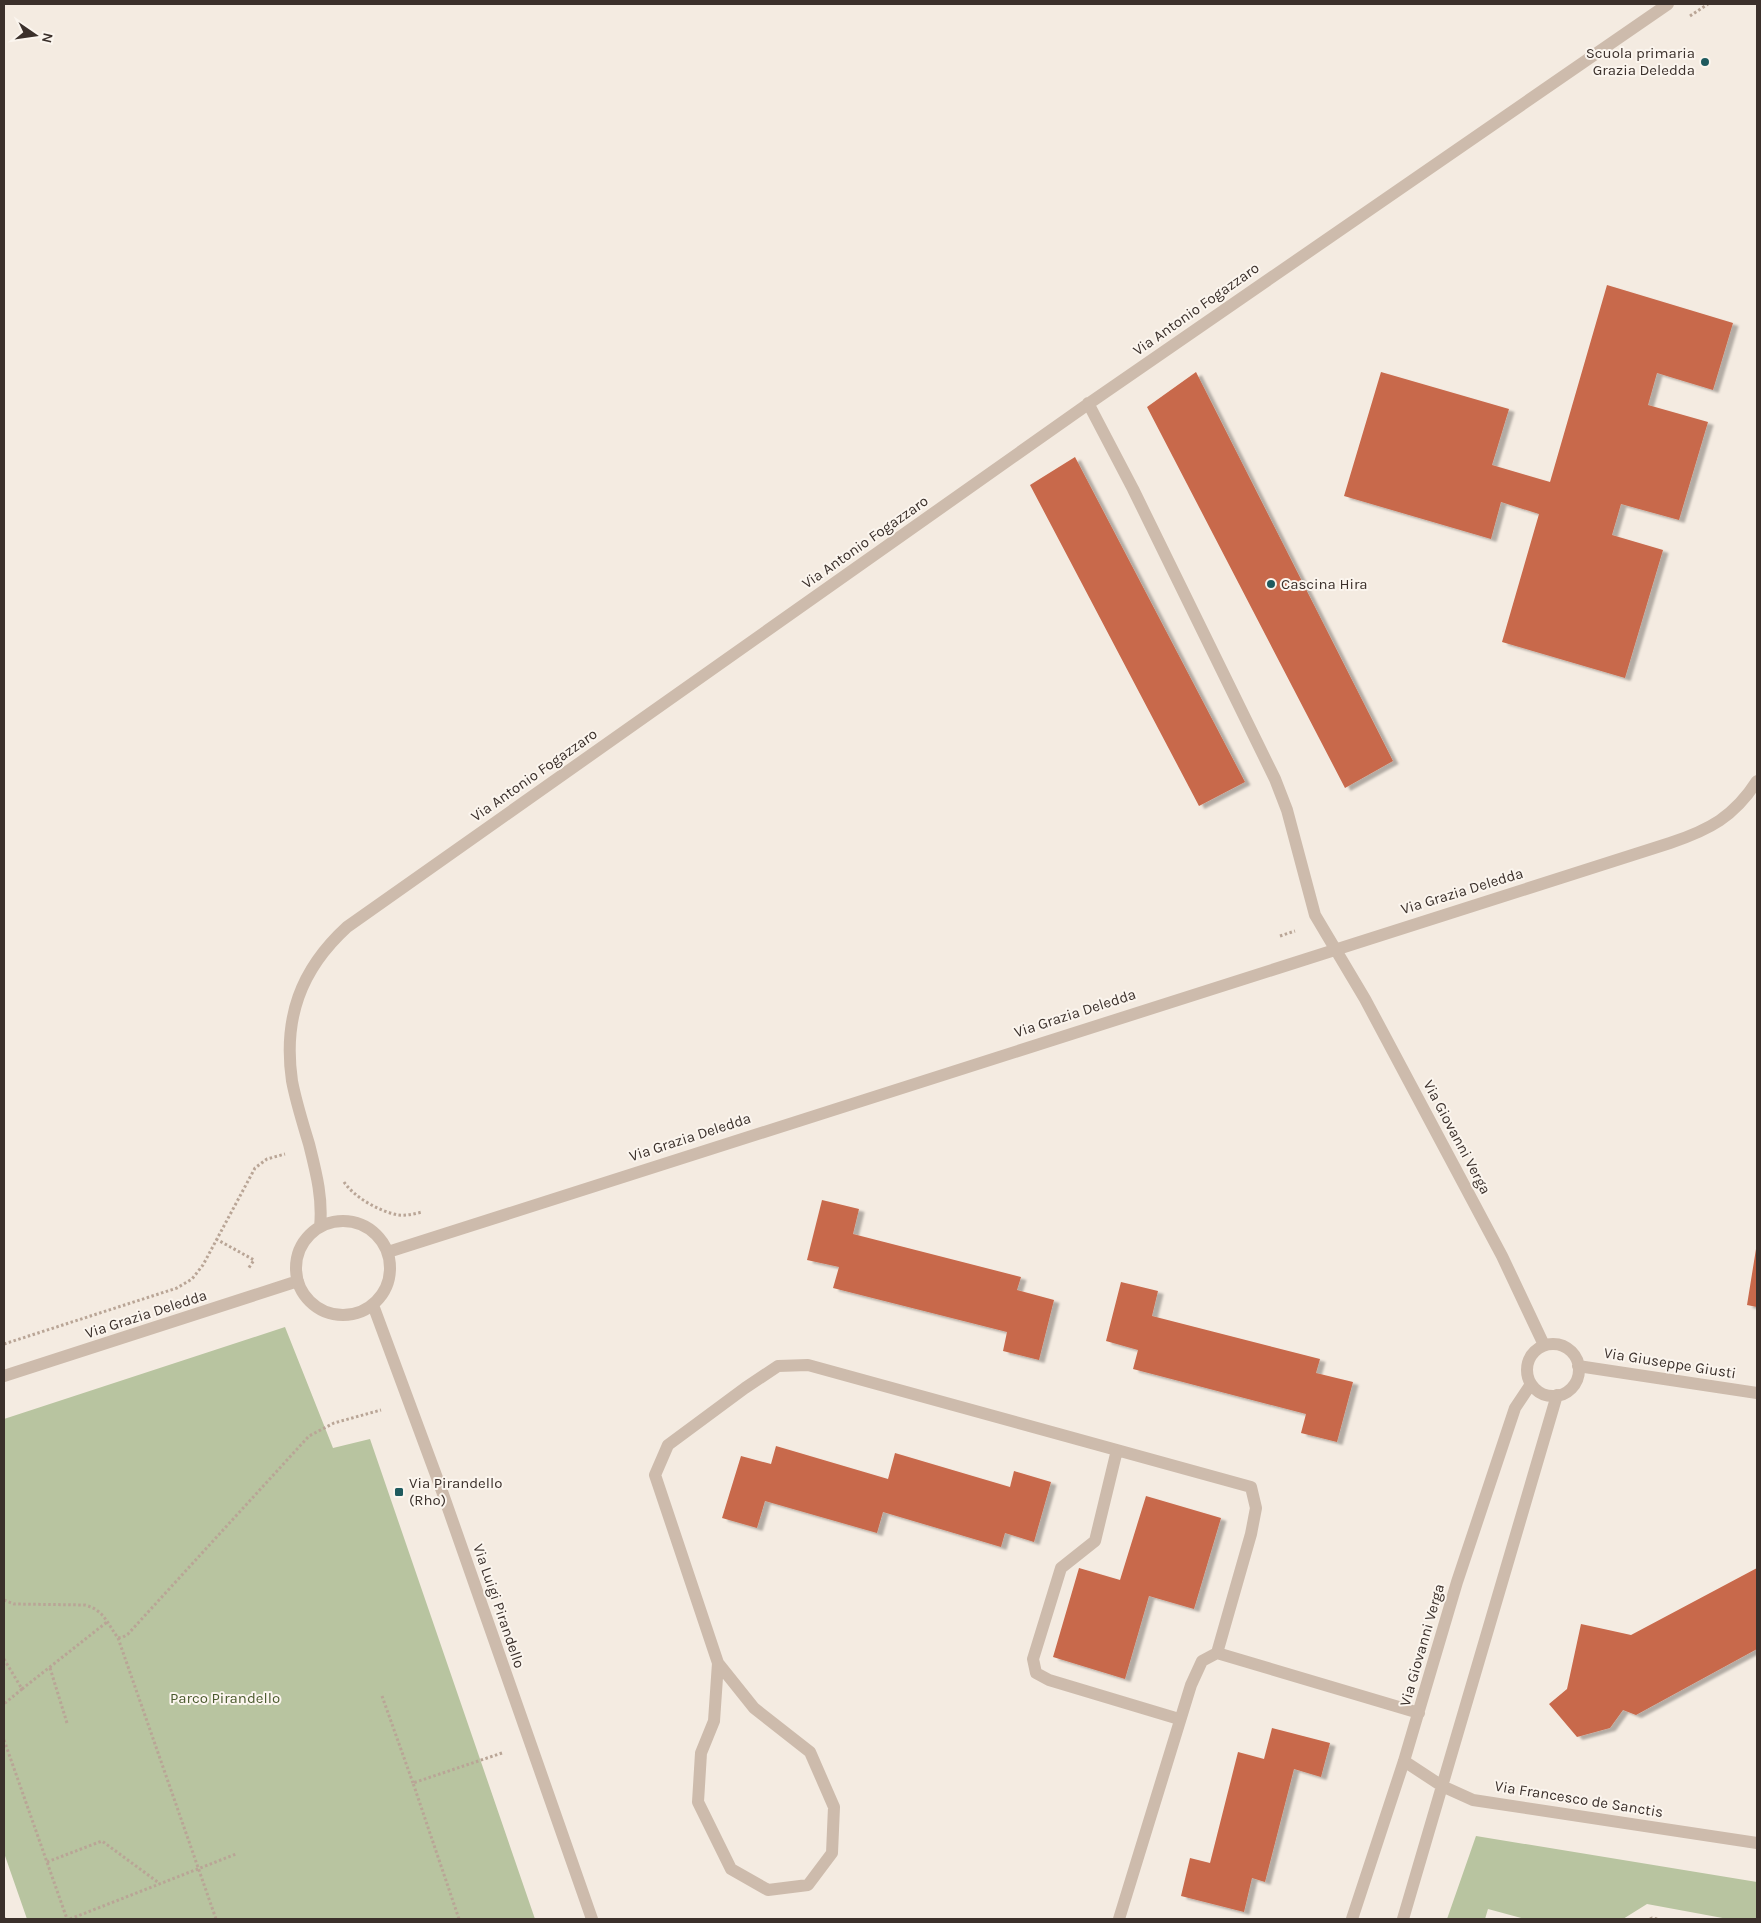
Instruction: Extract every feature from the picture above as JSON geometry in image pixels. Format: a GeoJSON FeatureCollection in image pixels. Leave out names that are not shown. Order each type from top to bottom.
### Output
{"type":"FeatureCollection","features":[{"type":"Feature","properties":{"kind":"street","name":"Via Antonio Fogazzaro"},"geometry":{"type":"LineString","coordinates":[[320,1227],[321,1203],[318,1178],[292,1082],[290,1026],[300,992],[314,962],[329,943],[346,927],[1088,403],[1668,4]]}},
{"type":"Feature","properties":{"kind":"street","name":"Via Giovanni Verga"},"geometry":{"type":"LineString","coordinates":[[1088,403],[1133,489],[1275,780],[1287,810],[1315,915],[1365,999],[1502,1256],[1544,1345]]}},
{"type":"Feature","properties":{"kind":"street","name":"Via Grazia Deledda"},"geometry":{"type":"LineString","coordinates":[[388,1252],[711,1146],[1334,947],[1702,832],[1727,816],[1750,792],[1757,781]]}},
{"type":"Feature","properties":{"kind":"street"},"geometry":{"type":"LineString","coordinates":[[335,1221],[352,1222],[367,1227],[380,1238],[388,1252],[390,1266],[389,1281],[383,1294],[373,1305],[360,1313],[344,1316],[329,1314],[315,1306],[304,1296],[298,1281],[296,1266],[299,1250],[311,1233],[320,1227],[335,1221]]}},
{"type":"Feature","properties":{"kind":"street","name":"Via Grazia Deledda"},"geometry":{"type":"LineString","coordinates":[[4,1376],[298,1281]]}},
{"type":"Feature","properties":{"kind":"street","name":"Via Luigi Pirandello"},"geometry":{"type":"LineString","coordinates":[[373,1305],[443,1494],[592,1919]]}},
{"type":"Feature","properties":{"kind":"street"},"geometry":{"type":"LineString","coordinates":[[1544,1345],[1559,1345],[1566,1348],[1576,1359],[1578,1366],[1578,1374],[1571,1388],[1558,1396],[1542,1394],[1531,1384],[1528,1377],[1528,1361],[1532,1354],[1544,1345]]}},
{"type":"Feature","properties":{"kind":"street"},"geometry":{"type":"LineString","coordinates":[[718,1663],[714,1721],[701,1753],[698,1802],[731,1869],[768,1890],[808,1885],[832,1853],[834,1807],[810,1752],[754,1708],[718,1663],[655,1475],[668,1445],[744,1388],[778,1366],[808,1365],[1251,1487],[1256,1508],[1251,1534],[1217,1653]]}},
{"type":"Feature","properties":{"kind":"street","name":"Via Giuseppe Giusti"},"geometry":{"type":"LineString","coordinates":[[1578,1366],[1757,1393]]}},
{"type":"Feature","properties":{"kind":"street","name":"Via Giovanni Verga"},"geometry":{"type":"LineString","coordinates":[[1352,1919],[1419,1713],[1457,1582],[1515,1408],[1531,1384]]}},
{"type":"Feature","properties":{"kind":"street"},"geometry":{"type":"LineString","coordinates":[[1403,1919],[1430,1834],[1442,1786],[1558,1396]]}},
{"type":"Feature","properties":{"kind":"street"},"geometry":{"type":"LineString","coordinates":[[1117,1450],[1095,1541],[1061,1568],[1033,1659],[1034,1666],[1036,1673],[1049,1680],[1179,1718]]}},
{"type":"Feature","properties":{"kind":"street"},"geometry":{"type":"LineString","coordinates":[[1119,1919],[1179,1718],[1191,1684],[1202,1661],[1217,1653],[1419,1713]]}},
{"type":"Feature","properties":{"kind":"street","name":"Via Francesco de Sanctis"},"geometry":{"type":"LineString","coordinates":[[1404,1761],[1442,1786],[1473,1800],[1757,1843]]}},
{"type":"Feature","properties":{"kind":"path"},"geometry":{"type":"LineString","coordinates":[[1684,21],[1708,4]]}},
{"type":"Feature","properties":{"kind":"path"},"geometry":{"type":"LineString","coordinates":[[1278,937],[1320,923]]}},
{"type":"Feature","properties":{"kind":"path"},"geometry":{"type":"LineString","coordinates":[[4,1344],[185,1284],[198,1272],[255,1168],[267,1159],[309,1146]]}},
{"type":"Feature","properties":{"kind":"path"},"geometry":{"type":"LineString","coordinates":[[341,1179],[348,1188],[374,1206],[398,1215],[423,1212]]}},
{"type":"Feature","properties":{"kind":"path"},"geometry":{"type":"LineString","coordinates":[[216,1239],[254,1260],[249,1269],[240,1271]]}},
{"type":"Feature","properties":{"kind":"path"},"geometry":{"type":"LineString","coordinates":[[118,1638],[128,1634],[309,1436],[334,1423],[381,1410]]}},
{"type":"Feature","properties":{"kind":"path"},"geometry":{"type":"LineString","coordinates":[[4,1600],[14,1604],[85,1605],[98,1610],[118,1638],[216,1919]]}},
{"type":"Feature","properties":{"kind":"path"},"geometry":{"type":"LineString","coordinates":[[4,1704],[107,1622]]}},
{"type":"Feature","properties":{"kind":"path"},"geometry":{"type":"LineString","coordinates":[[4,1659],[22,1690]]}},
{"type":"Feature","properties":{"kind":"path"},"geometry":{"type":"LineString","coordinates":[[50,1668],[68,1723]]}},
{"type":"Feature","properties":{"kind":"path"},"geometry":{"type":"LineString","coordinates":[[382,1696],[459,1919]]}},
{"type":"Feature","properties":{"kind":"path"},"geometry":{"type":"LineString","coordinates":[[4,1740],[68,1919],[236,1854]]}},
{"type":"Feature","properties":{"kind":"path"},"geometry":{"type":"LineString","coordinates":[[413,1783],[502,1753]]}},
{"type":"Feature","properties":{"kind":"path"},"geometry":{"type":"LineString","coordinates":[[47,1862],[102,1841],[160,1884]]}},
{"type":"Feature","properties":{"kind":"path"},"geometry":{"type":"LineString","coordinates":[[1650,1919],[1658,1919]]}},
{"type":"Feature","properties":{"kind":"green space","name":"Parco Pirandello"},"geometry":{"type":"Polygon","coordinates":[[[285,1327],[333,1448],[370,1439],[535,1919],[27,1919],[4,1853],[4,1419],[285,1327]]]}},
{"type":"Feature","properties":{"kind":"green space"},"geometry":{"type":"Polygon","coordinates":[[[1476,1836],[1757,1882],[1757,1919],[1728,1919],[1647,1904],[1623,1919],[1525,1919],[1488,1909],[1485,1919],[1447,1919],[1476,1836]]]}},
{"type":"Feature","properties":{"kind":"building"},"geometry":{"type":"Polygon","coordinates":[[[1607,285],[1733,323],[1713,390],[1657,373],[1648,405],[1708,422],[1679,520],[1621,504],[1612,535],[1663,550],[1625,678],[1502,642],[1539,514],[1501,502],[1491,539],[1344,496],[1381,372],[1509,409],[1492,465],[1550,482],[1607,285]]]}},
{"type":"Feature","properties":{"kind":"building","name":"Cascina Hira"},"geometry":{"type":"Polygon","coordinates":[[[1196,372],[1393,761],[1345,788],[1147,407],[1196,372]]]}},
{"type":"Feature","properties":{"kind":"building"},"geometry":{"type":"Polygon","coordinates":[[[1075,457],[1245,782],[1199,806],[1030,485],[1075,457]]]}},
{"type":"Feature","properties":{"kind":"building"},"geometry":{"type":"Polygon","coordinates":[[[822,1200],[859,1209],[853,1234],[1021,1277],[1017,1290],[1054,1300],[1039,1360],[1003,1351],[1007,1332],[833,1288],[839,1267],[807,1260],[822,1200]]]}},
{"type":"Feature","properties":{"kind":"building"},"geometry":{"type":"Polygon","coordinates":[[[1757,1249],[1757,1307],[1747,1305],[1757,1249]]]}},
{"type":"Feature","properties":{"kind":"building"},"geometry":{"type":"Polygon","coordinates":[[[1121,1282],[1158,1291],[1152,1316],[1320,1359],[1316,1373],[1353,1382],[1337,1442],[1301,1433],[1306,1414],[1133,1369],[1138,1350],[1106,1341],[1121,1282]]]}},
{"type":"Feature","properties":{"kind":"building"},"geometry":{"type":"Polygon","coordinates":[[[776,1446],[888,1479],[895,1453],[1010,1487],[1014,1471],[1051,1482],[1034,1542],[1005,1533],[1001,1547],[883,1512],[877,1533],[765,1501],[757,1528],[722,1518],[741,1456],[771,1464],[776,1446]]]}},
{"type":"Feature","properties":{"kind":"building"},"geometry":{"type":"Polygon","coordinates":[[[1146,1496],[1221,1518],[1194,1609],[1149,1596],[1125,1679],[1053,1657],[1079,1568],[1120,1580],[1146,1496]]]}},
{"type":"Feature","properties":{"kind":"building"},"geometry":{"type":"Polygon","coordinates":[[[1757,1568],[1757,1649],[1636,1715],[1623,1710],[1610,1728],[1577,1737],[1549,1704],[1567,1689],[1581,1624],[1631,1635],[1757,1568]]]}},
{"type":"Feature","properties":{"kind":"building"},"geometry":{"type":"Polygon","coordinates":[[[1272,1728],[1330,1743],[1321,1777],[1294,1769],[1265,1882],[1252,1878],[1244,1912],[1181,1896],[1190,1858],[1210,1863],[1238,1752],[1264,1759],[1272,1728]]]}},
{"type":"Feature","properties":{"kind":"place","name":"Scuola primaria Grazia Deledda"},"geometry":{"type":"Point","coordinates":[1705,62]}},
{"type":"Feature","properties":{"kind":"place","name":"Cascina Hira"},"geometry":{"type":"Point","coordinates":[1271,584]}},
{"type":"Feature","properties":{"kind":"place","name":"Via Pirandello (Rho)"},"geometry":{"type":"Point","coordinates":[399,1492]}}]}
